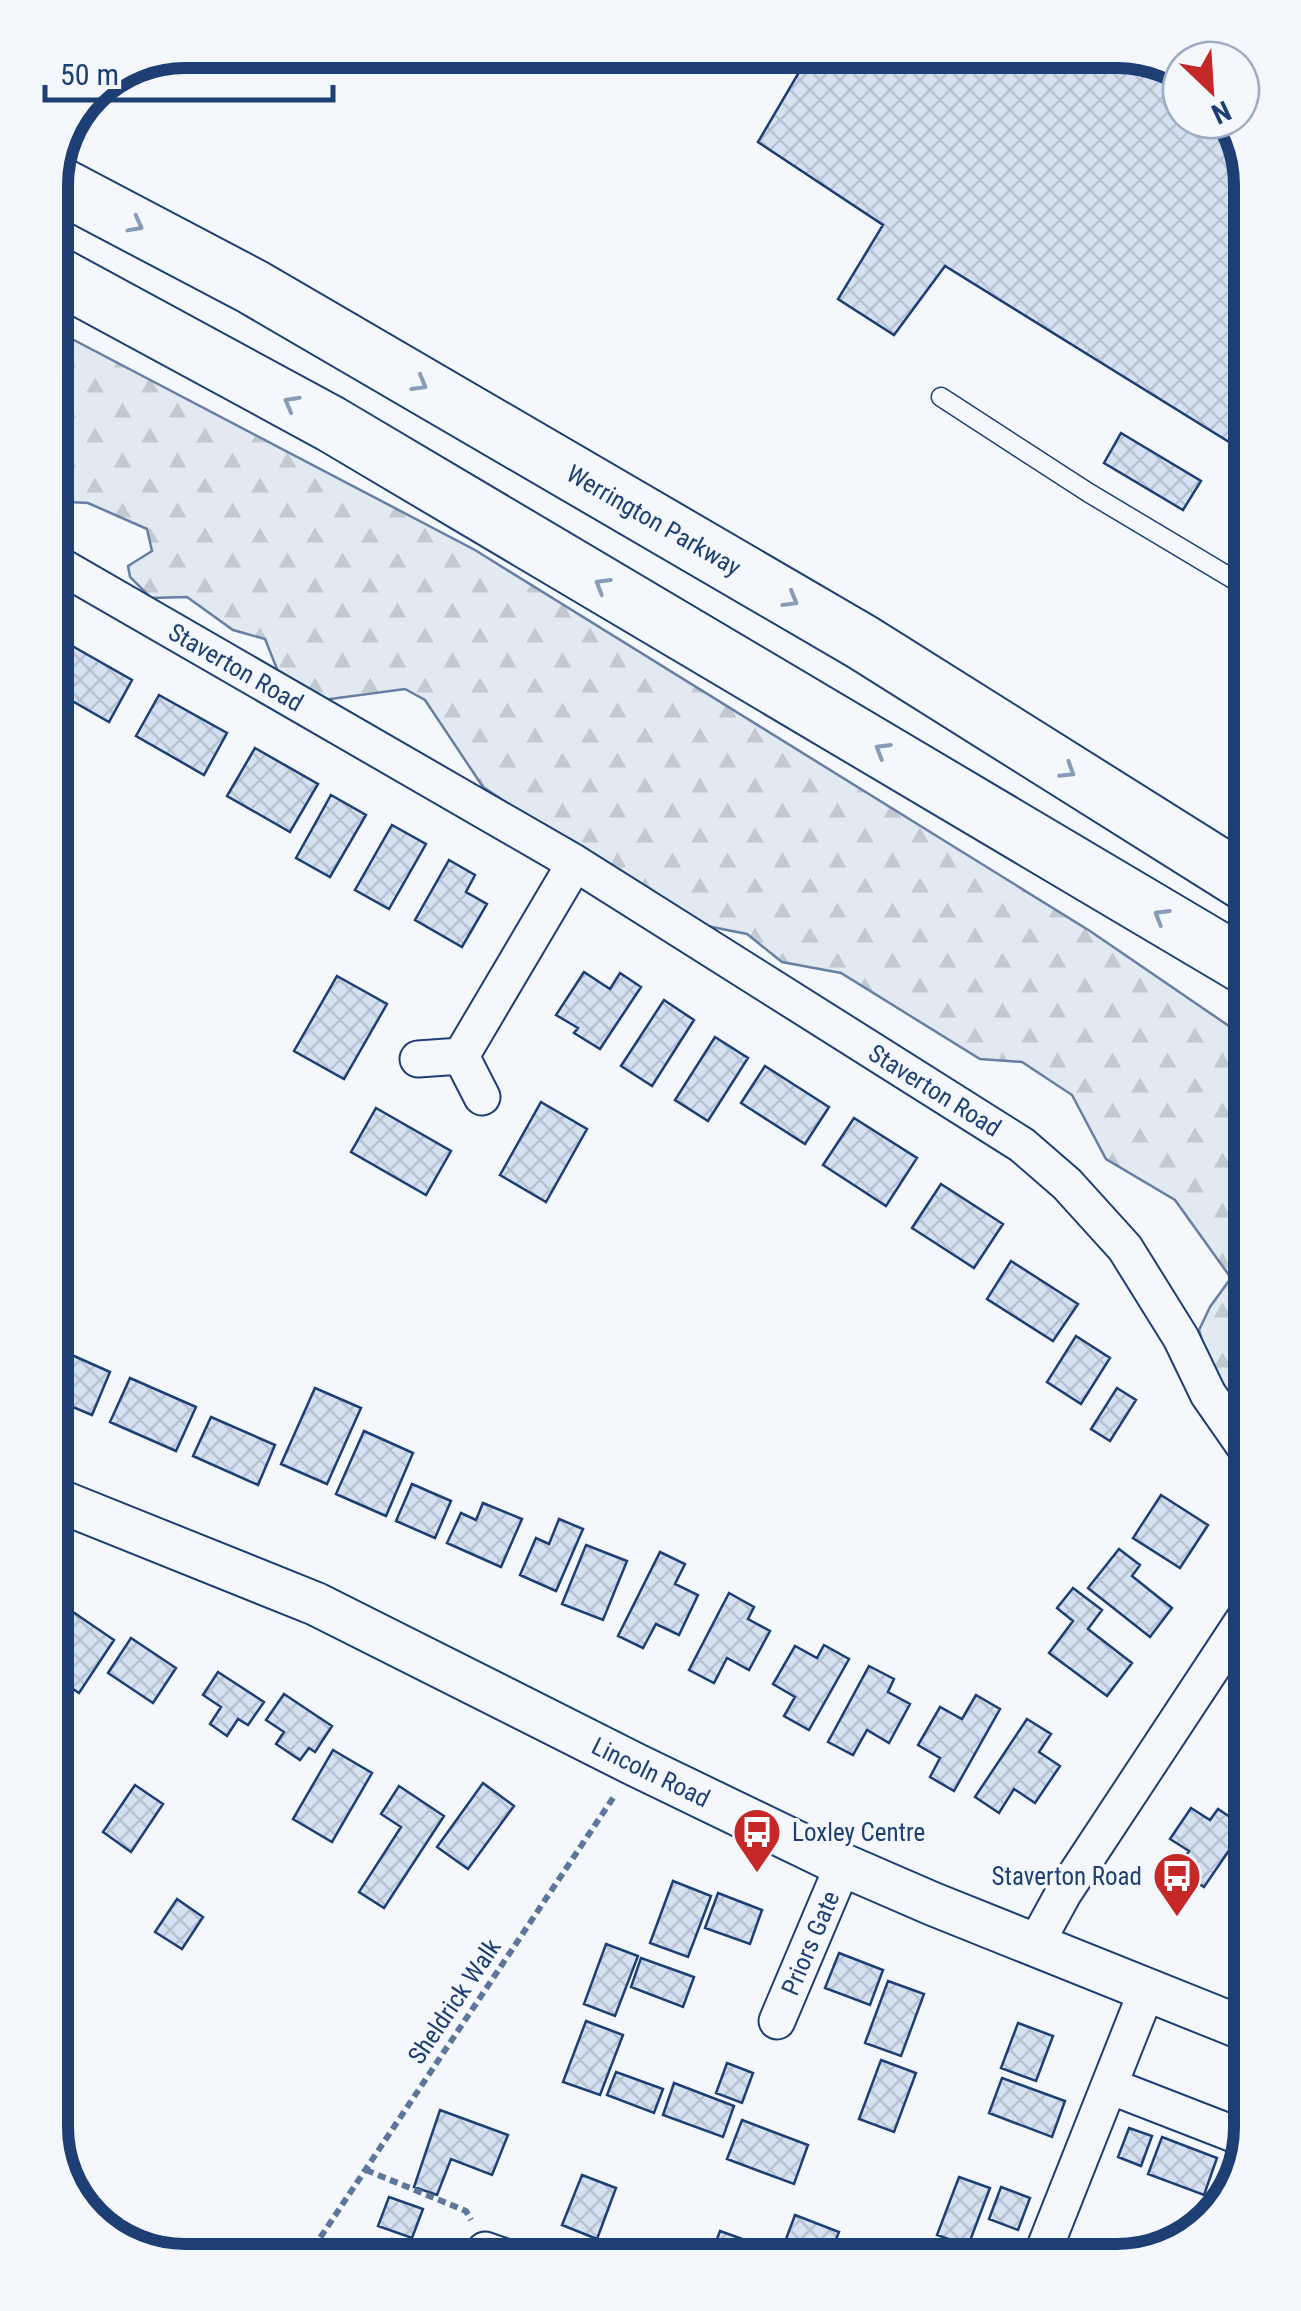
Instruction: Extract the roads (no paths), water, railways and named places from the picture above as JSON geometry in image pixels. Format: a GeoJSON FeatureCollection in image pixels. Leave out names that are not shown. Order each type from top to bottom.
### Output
{"type":"FeatureCollection","features":[{"type":"Feature","properties":{"kind":"highway","name":"Werrington Parkway"},"geometry":{"type":"LineString","coordinates":[[68,189],[253,287],[862,642],[1234,876]]}},
{"type":"Feature","properties":{"kind":"highway"},"geometry":{"type":"LineString","coordinates":[[68,281],[348,434],[1234,959]]}},
{"type":"Feature","properties":{"kind":"street","name":"Staverton Road"},"geometry":{"type":"LineString","coordinates":[[68,570],[575,863],[1022,1145],[1067,1184],[1125,1248],[1181,1338],[1208,1394],[1234,1431]]}},
{"type":"Feature","properties":{"kind":"street"},"geometry":{"type":"LineString","coordinates":[[461,1056],[575,863]]}},
{"type":"Feature","properties":{"kind":"street"},"geometry":{"type":"LineString","coordinates":[[418,1059],[461,1056]]}},
{"type":"Feature","properties":{"kind":"street"},"geometry":{"type":"LineString","coordinates":[[461,1056],[482,1097]]}},
{"type":"Feature","properties":{"kind":"street","name":"Lincoln Road"},"geometry":{"type":"LineString","coordinates":[[68,1504],[316,1604],[843,1865],[1234,2025]]}},
{"type":"Feature","properties":{"kind":"street"},"geometry":{"type":"LineString","coordinates":[[1035,1945],[1063,1894],[1234,1634]]}},
{"type":"Feature","properties":{"kind":"street","name":"Priors Gate"},"geometry":{"type":"LineString","coordinates":[[777,2021],[843,1865]]}},
{"type":"Feature","properties":{"kind":"street"},"geometry":{"type":"LineString","coordinates":[[1045,2244],[1147,1990]]}},
{"type":"Feature","properties":{"kind":"street"},"geometry":{"type":"LineString","coordinates":[[1110,2086],[1234,2134]]}},
{"type":"Feature","properties":{"kind":"lane"},"geometry":{"type":"LineString","coordinates":[[941,397],[1089,493],[1234,580]]}},
{"type":"Feature","properties":{"kind":"place","name":"Loxley Centre"},"geometry":{"type":"Point","coordinates":[757,1874]}},
{"type":"Feature","properties":{"kind":"place","name":"Staverton Road"},"geometry":{"type":"Point","coordinates":[1177,1918]}}]}
